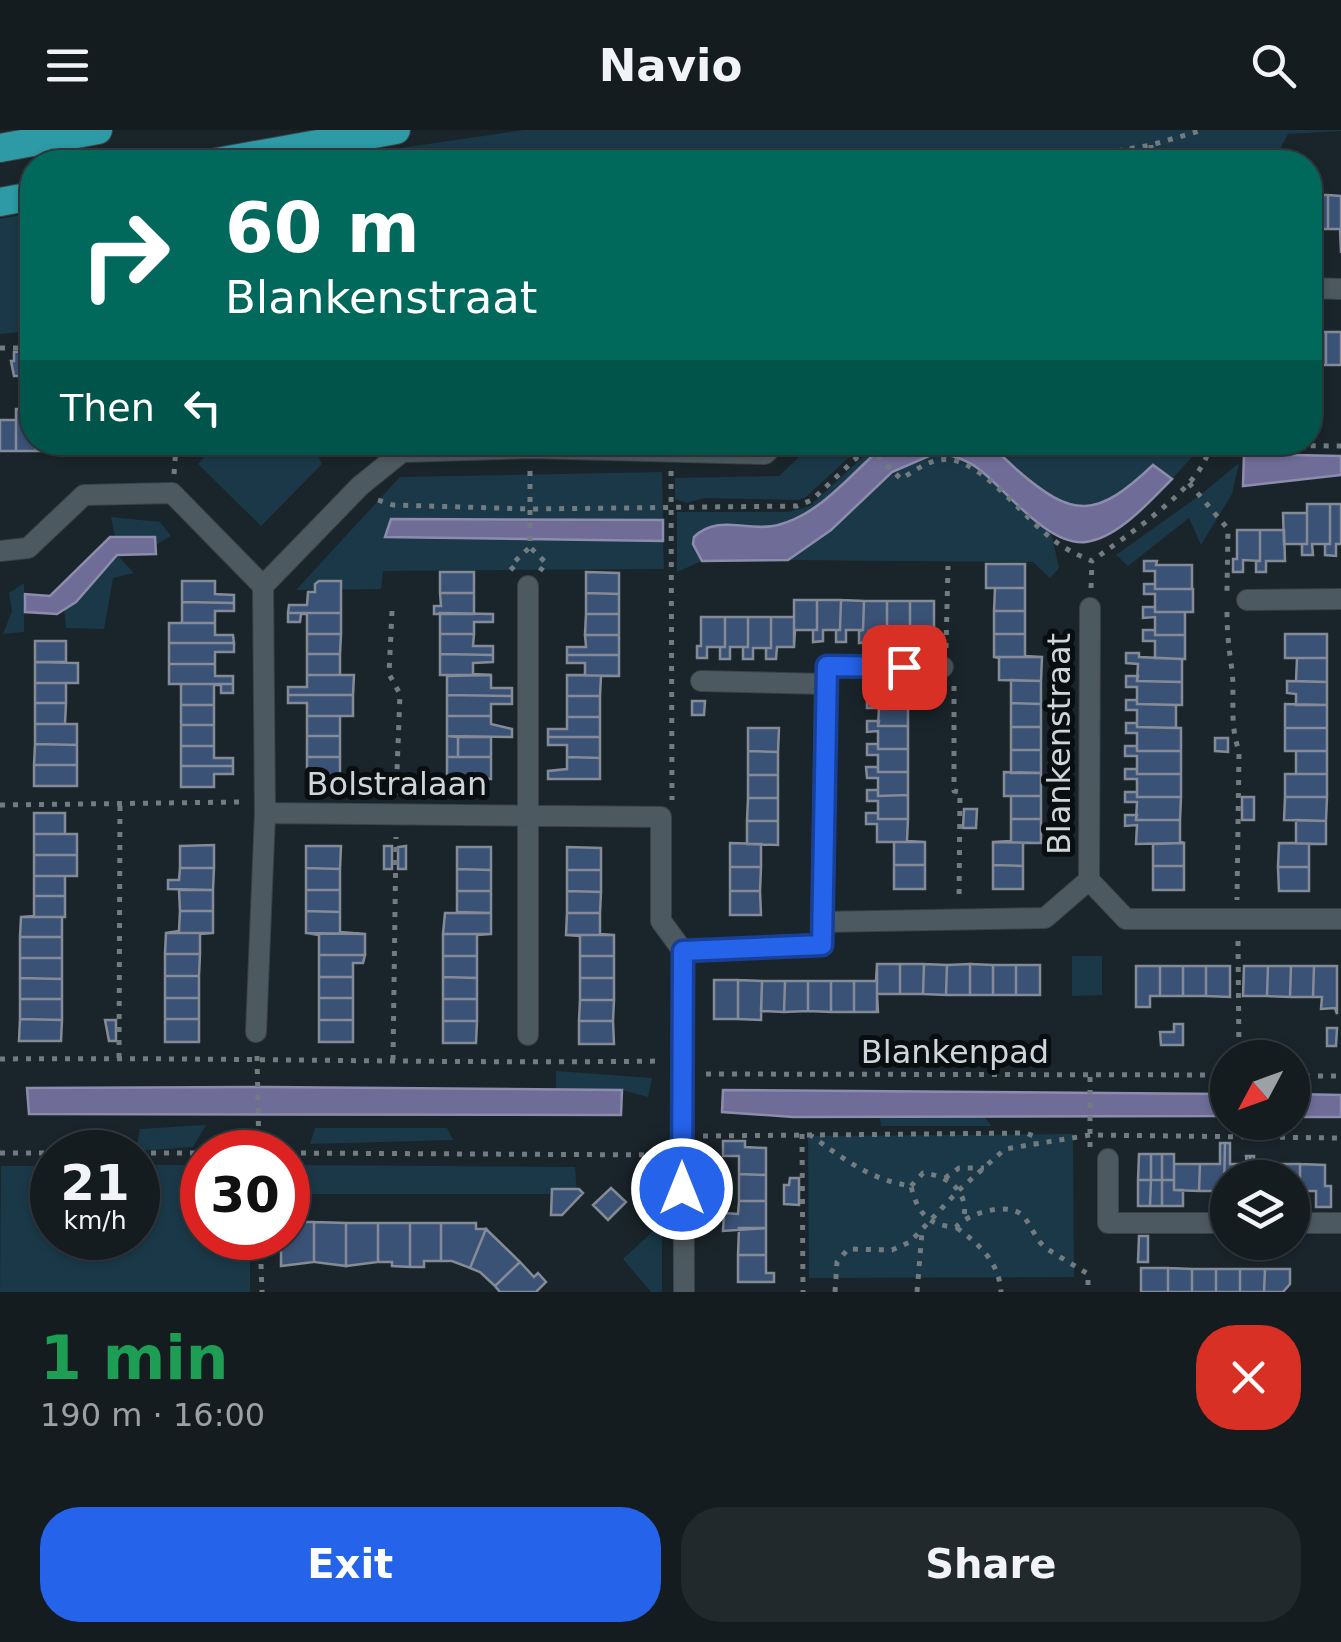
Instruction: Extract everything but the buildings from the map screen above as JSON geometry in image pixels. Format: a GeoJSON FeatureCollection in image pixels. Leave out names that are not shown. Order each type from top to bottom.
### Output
{"type":"FeatureCollection","features":[{"type":"Feature","properties":{"kind":"highway"},"geometry":{"type":"LineString","coordinates":[[0,148],[98,130]]}},
{"type":"Feature","properties":{"kind":"highway"},"geometry":{"type":"LineString","coordinates":[[284,150],[396,130]]}},
{"type":"Feature","properties":{"kind":"street"},"geometry":{"type":"LineString","coordinates":[[0,550],[28,548],[84,495],[172,493],[263,586],[360,486],[398,455]]}},
{"type":"Feature","properties":{"kind":"street","name":"Bolstralaan"},"geometry":{"type":"LineString","coordinates":[[256,1032],[265,808],[263,586]]}},
{"type":"Feature","properties":{"kind":"street","name":"Bolstralaan"},"geometry":{"type":"LineString","coordinates":[[528,586],[528,1034]]}},
{"type":"Feature","properties":{"kind":"street"},"geometry":{"type":"LineString","coordinates":[[1247,600],[1341,598]]}},
{"type":"Feature","properties":{"kind":"street","name":"Blankenstraat"},"geometry":{"type":"LineString","coordinates":[[1090,608],[1089,880],[1126,919],[1341,919]]}},
{"type":"Feature","properties":{"kind":"street"},"geometry":{"type":"LineString","coordinates":[[683,951],[822,945],[827,666],[948,668]]}},
{"type":"Feature","properties":{"kind":"street"},"geometry":{"type":"LineString","coordinates":[[701,682],[825,684]]}},
{"type":"Feature","properties":{"kind":"street","name":"Bolstralaan"},"geometry":{"type":"LineString","coordinates":[[265,808],[660,817]]}},
{"type":"Feature","properties":{"kind":"street"},"geometry":{"type":"LineString","coordinates":[[660,817],[661,921],[683,951],[684,1292]]}},
{"type":"Feature","properties":{"kind":"street","name":"Blankenstraat"},"geometry":{"type":"LineString","coordinates":[[821,922],[1045,918],[1089,880]]}},
{"type":"Feature","properties":{"kind":"street"},"geometry":{"type":"LineString","coordinates":[[1108,1159],[1108,1223],[1210,1223]]}},
{"type":"Feature","properties":{"kind":"street"},"geometry":{"type":"LineString","coordinates":[[1310,1223],[1341,1223]]}},
{"type":"Feature","properties":{"kind":"path"},"geometry":{"type":"LineString","coordinates":[[1122,150],[1203,130]]}},
{"type":"Feature","properties":{"kind":"path"},"geometry":{"type":"LineString","coordinates":[[1151,145],[1151,150]]}},
{"type":"Feature","properties":{"kind":"path"},"geometry":{"type":"LineString","coordinates":[[172,493],[175,455]]}},
{"type":"Feature","properties":{"kind":"path"},"geometry":{"type":"LineString","coordinates":[[660,817],[672,806],[671,455]]}},
{"type":"Feature","properties":{"kind":"path"},"geometry":{"type":"LineString","coordinates":[[360,486],[372,499],[393,505],[530,512],[797,506],[812,500],[858,455]]}},
{"type":"Feature","properties":{"kind":"path"},"geometry":{"type":"LineString","coordinates":[[876,455],[901,479],[930,460],[952,460],[970,467],[1046,535],[1092,562],[1199,474],[1207,455]]}},
{"type":"Feature","properties":{"kind":"path"},"geometry":{"type":"LineString","coordinates":[[1189,483],[1228,529],[1226,650],[1232,669],[1232,730],[1238,752],[1238,1040]]}},
{"type":"Feature","properties":{"kind":"path"},"geometry":{"type":"LineString","coordinates":[[530,493],[530,547]]}},
{"type":"Feature","properties":{"kind":"path"},"geometry":{"type":"LineString","coordinates":[[948,566],[946,651],[954,791],[960,792],[959,918]]}},
{"type":"Feature","properties":{"kind":"path"},"geometry":{"type":"LineString","coordinates":[[119,1058],[120,804]]}},
{"type":"Feature","properties":{"kind":"path"},"geometry":{"type":"LineString","coordinates":[[0,805],[265,808]]}},
{"type":"Feature","properties":{"kind":"path","name":"Blankenpad"},"geometry":{"type":"LineString","coordinates":[[0,1058],[1210,1075]]}},
{"type":"Feature","properties":{"kind":"path"},"geometry":{"type":"LineString","coordinates":[[257,1072],[258,1130]]}},
{"type":"Feature","properties":{"kind":"path"},"geometry":{"type":"LineString","coordinates":[[1090,1074],[1090,1128]]}},
{"type":"Feature","properties":{"kind":"path"},"geometry":{"type":"LineString","coordinates":[[1310,1076],[1341,1076]]}},
{"type":"Feature","properties":{"kind":"path"},"geometry":{"type":"LineString","coordinates":[[310,1153],[682,1146],[806,1134],[1026,1133],[1036,1138],[1036,1146]]}},
{"type":"Feature","properties":{"kind":"path"},"geometry":{"type":"LineString","coordinates":[[806,1134],[852,1166],[886,1182],[911,1186]]}},
{"type":"Feature","properties":{"kind":"path"},"geometry":{"type":"LineString","coordinates":[[803,1292],[806,1134]]}},
{"type":"Feature","properties":{"kind":"path"},"geometry":{"type":"LineString","coordinates":[[835,1292],[838,1262],[848,1249],[892,1250],[910,1242],[1005,1149],[1090,1134],[1341,1138]]}},
{"type":"Feature","properties":{"kind":"path"},"geometry":{"type":"LineString","coordinates":[[0,1152],[30,1153]]}},
{"type":"Feature","properties":{"kind":"path"},"geometry":{"type":"LineString","coordinates":[[944,1178],[959,1168],[984,1168]]}},
{"type":"Feature","properties":{"kind":"path"},"geometry":{"type":"LineString","coordinates":[[911,1186],[923,1174],[944,1178],[959,1190],[966,1205],[964,1217],[956,1227]]}},
{"type":"Feature","properties":{"kind":"path"},"geometry":{"type":"LineString","coordinates":[[911,1186],[916,1204],[930,1222],[956,1227],[988,1254],[1000,1274],[1001,1292]]}},
{"type":"Feature","properties":{"kind":"path"},"geometry":{"type":"LineString","coordinates":[[964,1217],[993,1210],[1022,1215],[1043,1246],[1088,1274],[1088,1292]]}},
{"type":"Feature","properties":{"kind":"path"},"geometry":{"type":"LineString","coordinates":[[917,1292],[922,1230]]}},
{"type":"Feature","properties":{"kind":"path"},"geometry":{"type":"LineString","coordinates":[[261,1260],[262,1292]]}},
{"type":"Feature","properties":{"kind":"shaded area"},"geometry":{"type":"Polygon","coordinates":[[[524,130],[1341,130],[1288,134],[1280,150],[388,150],[524,130]]]}},
{"type":"Feature","properties":{"kind":"shaded area"},"geometry":{"type":"Polygon","coordinates":[[[20,215],[20,332],[0,334],[0,219],[20,215]]]}},
{"type":"Feature","properties":{"kind":"shaded area"},"geometry":{"type":"Polygon","coordinates":[[[206,455],[317,455],[322,464],[261,526],[198,464],[206,455]]]}},
{"type":"Feature","properties":{"kind":"shaded area"},"geometry":{"type":"Polygon","coordinates":[[[801,455],[851,455],[799,500],[705,498],[687,503],[675,499],[675,478],[779,476],[801,455]]]}},
{"type":"Feature","properties":{"kind":"shaded area"},"geometry":{"type":"Polygon","coordinates":[[[867,455],[869,458],[811,513],[774,527],[733,523],[696,553],[702,561],[677,572],[677,512],[788,512],[810,506],[867,455]]]}},
{"type":"Feature","properties":{"kind":"shaded area"},"geometry":{"type":"Polygon","coordinates":[[[874,455],[931,455],[892,472],[831,530],[788,560],[702,561],[693,544],[694,537],[714,526],[767,527],[793,520],[820,504],[874,455]]]}},
{"type":"Feature","properties":{"kind":"shaded area"},"geometry":{"type":"Polygon","coordinates":[[[945,455],[977,468],[1051,532],[1059,568],[1050,578],[1033,562],[788,560],[876,486],[915,461],[945,455]]]}},
{"type":"Feature","properties":{"kind":"shaded area"},"geometry":{"type":"Polygon","coordinates":[[[947,455],[1001,455],[1054,497],[1085,506],[1116,495],[1153,465],[1172,479],[1110,534],[1086,542],[1072,541],[1043,527],[991,479],[947,455]]]}},
{"type":"Feature","properties":{"kind":"shaded area"},"geometry":{"type":"Polygon","coordinates":[[[998,455],[1192,457],[1172,479],[1152,465],[1122,491],[1098,504],[1078,507],[1061,502],[998,455]]]}},
{"type":"Feature","properties":{"kind":"shaded area"},"geometry":{"type":"Polygon","coordinates":[[[1244,455],[1341,456],[1341,475],[1243,486],[1244,455]]]}},
{"type":"Feature","properties":{"kind":"shaded area"},"geometry":{"type":"Polygon","coordinates":[[[1239,463],[1232,494],[1201,545],[1189,518],[1128,566],[1116,555],[1199,496],[1239,463]]]}},
{"type":"Feature","properties":{"kind":"shaded area"},"geometry":{"type":"Polygon","coordinates":[[[662,472],[663,520],[391,519],[386,537],[663,541],[664,569],[383,571],[381,589],[296,590],[400,477],[662,472]]]}},
{"type":"Feature","properties":{"kind":"shaded area"},"geometry":{"type":"Polygon","coordinates":[[[111,517],[160,522],[171,536],[156,545],[155,537],[115,537],[111,517]]]}},
{"type":"Feature","properties":{"kind":"shaded area"},"geometry":{"type":"Polygon","coordinates":[[[391,519],[663,520],[663,541],[385,537],[391,519]]]}},
{"type":"Feature","properties":{"kind":"shaded area"},"geometry":{"type":"Polygon","coordinates":[[[110,537],[155,537],[156,554],[117,555],[76,602],[57,614],[25,612],[25,594],[50,596],[110,537]]]}},
{"type":"Feature","properties":{"kind":"shaded area"},"geometry":{"type":"Polygon","coordinates":[[[117,555],[134,573],[113,578],[104,629],[66,628],[64,607],[76,602],[117,555]]]}},
{"type":"Feature","properties":{"kind":"shaded area"},"geometry":{"type":"Polygon","coordinates":[[[24,583],[24,632],[3,634],[12,611],[9,593],[24,583]]]}},
{"type":"Feature","properties":{"kind":"shaded area"},"geometry":{"type":"Polygon","coordinates":[[[1072,956],[1102,956],[1102,995],[1072,996],[1072,956]]]}},
{"type":"Feature","properties":{"kind":"shaded area"},"geometry":{"type":"Polygon","coordinates":[[[556,1071],[652,1078],[648,1097],[622,1090],[556,1089],[556,1071]]]}},
{"type":"Feature","properties":{"kind":"shaded area"},"geometry":{"type":"Polygon","coordinates":[[[27,1088],[622,1090],[621,1115],[29,1114],[27,1088]]]}},
{"type":"Feature","properties":{"kind":"shaded area"},"geometry":{"type":"Polygon","coordinates":[[[723,1090],[1210,1094],[1210,1116],[793,1117],[722,1112],[723,1090]]]}},
{"type":"Feature","properties":{"kind":"shaded area"},"geometry":{"type":"Polygon","coordinates":[[[1310,1094],[1341,1095],[1341,1117],[1310,1117],[1310,1094]]]}},
{"type":"Feature","properties":{"kind":"shaded area"},"geometry":{"type":"Polygon","coordinates":[[[880,1116],[983,1116],[992,1126],[881,1126],[880,1116]]]}},
{"type":"Feature","properties":{"kind":"shaded area"},"geometry":{"type":"Polygon","coordinates":[[[206,1125],[203,1130],[180,1130],[180,1148],[160,1149],[160,1130],[140,1129],[206,1125]]]}},
{"type":"Feature","properties":{"kind":"shaded area"},"geometry":{"type":"Polygon","coordinates":[[[315,1128],[447,1128],[453,1140],[310,1144],[315,1128]]]}},
{"type":"Feature","properties":{"kind":"shaded area"},"geometry":{"type":"Polygon","coordinates":[[[1073,1134],[1074,1277],[809,1278],[808,1136],[1073,1134]]]}},
{"type":"Feature","properties":{"kind":"shaded area"},"geometry":{"type":"Polygon","coordinates":[[[160,1165],[180,1165],[180,1260],[250,1260],[250,1292],[0,1292],[1,1166],[30,1166],[30,1260],[160,1260],[160,1165]]]}},
{"type":"Feature","properties":{"kind":"shaded area"},"geometry":{"type":"Polygon","coordinates":[[[310,1165],[575,1167],[577,1194],[310,1194],[310,1165]]]}},
{"type":"Feature","properties":{"kind":"shaded area"},"geometry":{"type":"Polygon","coordinates":[[[662,1223],[662,1292],[651,1292],[623,1259],[662,1223]]]}},
{"type":"Feature","properties":{"kind":"route"},"geometry":{"type":"LineString","coordinates":[[682,1189],[683,951],[822,945],[827,666],[904,667]]}}]}
